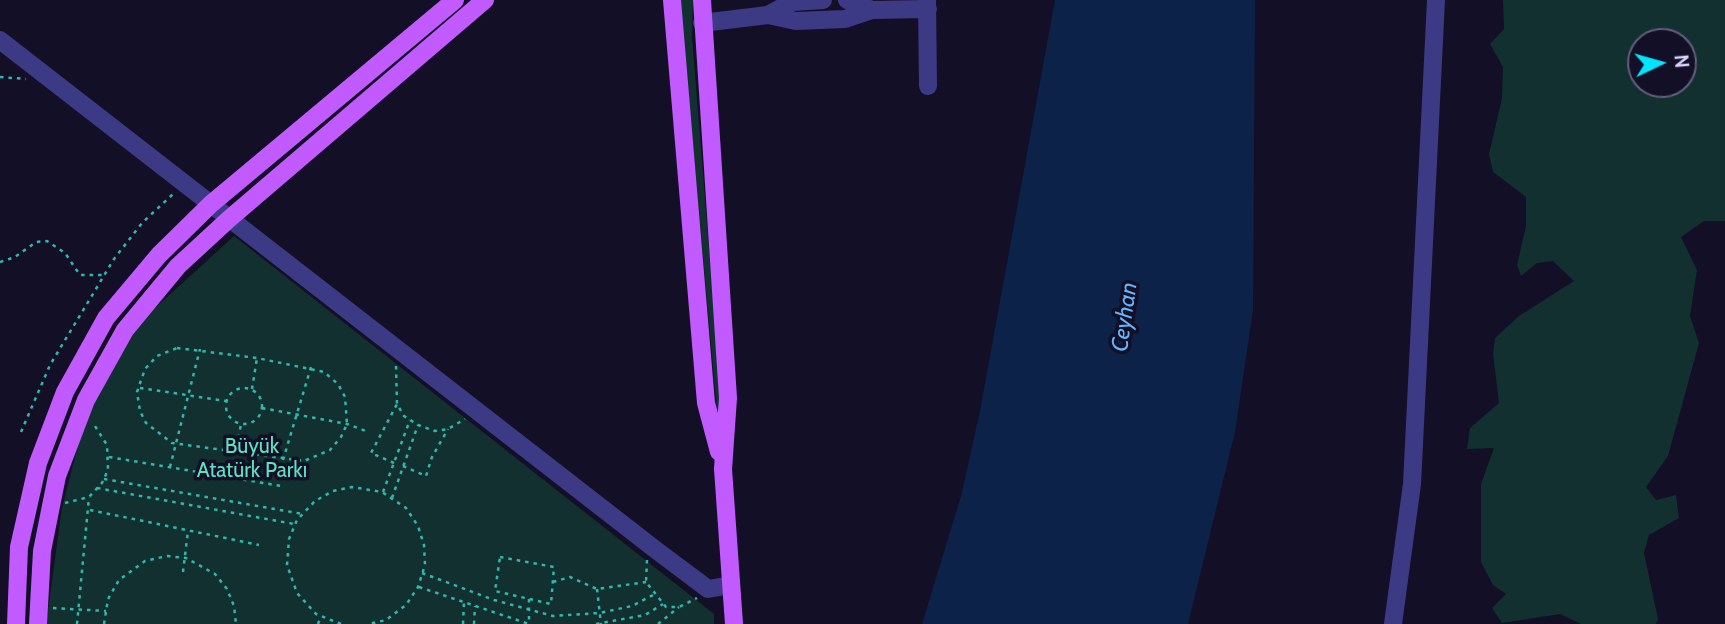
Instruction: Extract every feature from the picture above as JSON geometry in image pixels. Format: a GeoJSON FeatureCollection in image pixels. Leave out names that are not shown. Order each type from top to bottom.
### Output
{"type":"FeatureCollection","features":[{"type":"Feature","properties":{"kind":"main road"},"geometry":{"type":"LineString","coordinates":[[16,624],[19,547],[38,463],[65,392],[106,318],[159,255],[211,204],[455,0]]}},
{"type":"Feature","properties":{"kind":"main road"},"geometry":{"type":"LineString","coordinates":[[43,620],[38,579],[48,513],[70,437],[86,400],[125,330],[178,266],[229,219],[485,0]]}},
{"type":"Feature","properties":{"kind":"main road"},"geometry":{"type":"LineString","coordinates":[[672,0],[706,403],[723,469]]}},
{"type":"Feature","properties":{"kind":"main road"},"geometry":{"type":"LineString","coordinates":[[705,1],[702,23],[728,398],[723,469],[734,624]]}},
{"type":"Feature","properties":{"kind":"street"},"geometry":{"type":"LineString","coordinates":[[768,15],[792,2],[823,0]]}},
{"type":"Feature","properties":{"kind":"street"},"geometry":{"type":"LineString","coordinates":[[847,0],[872,10]]}},
{"type":"Feature","properties":{"kind":"street"},"geometry":{"type":"LineString","coordinates":[[1393,624],[1412,484],[1436,0]]}},
{"type":"Feature","properties":{"kind":"street"},"geometry":{"type":"LineString","coordinates":[[702,23],[768,15],[808,20],[845,19],[872,10],[928,5],[928,86]]}},
{"type":"Feature","properties":{"kind":"street"},"geometry":{"type":"LineString","coordinates":[[0,40],[656,551],[708,589],[731,586]]}},
{"type":"Feature","properties":{"kind":"path"},"geometry":{"type":"LineString","coordinates":[[21,432],[50,365],[105,275],[142,223],[160,203],[189,187]]}},
{"type":"Feature","properties":{"kind":"path"},"geometry":{"type":"LineString","coordinates":[[0,262],[15,257],[36,242],[47,241],[65,254],[80,275],[105,275]]}},
{"type":"Feature","properties":{"kind":"path"},"geometry":{"type":"LineString","coordinates":[[177,348],[200,349],[311,367],[324,372],[338,384],[345,397],[347,424],[341,437],[320,456],[304,461],[176,444],[156,433],[146,423],[140,411],[139,388],[145,369],[157,356],[177,348]]}},
{"type":"Feature","properties":{"kind":"path"},"geometry":{"type":"LineString","coordinates":[[170,467],[200,349]]}},
{"type":"Feature","properties":{"kind":"path"},"geometry":{"type":"LineString","coordinates":[[394,463],[371,453],[397,404],[395,369],[401,353]]}},
{"type":"Feature","properties":{"kind":"path"},"geometry":{"type":"LineString","coordinates":[[252,389],[257,358]]}},
{"type":"Feature","properties":{"kind":"path"},"geometry":{"type":"LineString","coordinates":[[283,460],[311,367]]}},
{"type":"Feature","properties":{"kind":"path"},"geometry":{"type":"LineString","coordinates":[[139,388],[226,401]]}},
{"type":"Feature","properties":{"kind":"path"},"geometry":{"type":"LineString","coordinates":[[239,388],[252,389],[259,395],[262,408],[256,420],[241,424],[228,416],[226,401],[239,388]]}},
{"type":"Feature","properties":{"kind":"path"},"geometry":{"type":"LineString","coordinates":[[397,404],[410,420],[435,431],[448,429],[476,412]]}},
{"type":"Feature","properties":{"kind":"path"},"geometry":{"type":"LineString","coordinates":[[262,408],[366,430]]}},
{"type":"Feature","properties":{"kind":"path"},"geometry":{"type":"LineString","coordinates":[[64,492],[62,503],[89,496],[104,479],[109,457],[107,445],[91,419],[86,431]]}},
{"type":"Feature","properties":{"kind":"path"},"geometry":{"type":"LineString","coordinates":[[382,492],[410,420]]}},
{"type":"Feature","properties":{"kind":"path"},"geometry":{"type":"LineString","coordinates":[[234,463],[241,424]]}},
{"type":"Feature","properties":{"kind":"path"},"geometry":{"type":"LineString","coordinates":[[391,498],[418,425]]}},
{"type":"Feature","properties":{"kind":"path"},"geometry":{"type":"LineString","coordinates":[[403,466],[426,475],[432,457],[448,429]]}},
{"type":"Feature","properties":{"kind":"path"},"geometry":{"type":"LineString","coordinates":[[109,457],[281,486]]}},
{"type":"Feature","properties":{"kind":"path"},"geometry":{"type":"LineString","coordinates":[[104,479],[303,514]]}},
{"type":"Feature","properties":{"kind":"path"},"geometry":{"type":"LineString","coordinates":[[341,624],[334,624],[321,617],[305,604],[291,582],[287,565],[289,539],[295,524],[314,501],[333,491],[352,487],[382,492],[406,508],[418,526],[424,545],[418,587],[406,605],[386,620],[369,624]]}},
{"type":"Feature","properties":{"kind":"path"},"geometry":{"type":"LineString","coordinates":[[97,488],[295,524]]}},
{"type":"Feature","properties":{"kind":"path"},"geometry":{"type":"LineString","coordinates":[[77,624],[90,510],[89,496]]}},
{"type":"Feature","properties":{"kind":"path"},"geometry":{"type":"LineString","coordinates":[[90,510],[259,545]]}},
{"type":"Feature","properties":{"kind":"path"},"geometry":{"type":"LineString","coordinates":[[183,572],[188,531]]}},
{"type":"Feature","properties":{"kind":"path"},"geometry":{"type":"LineString","coordinates":[[656,551],[648,558],[646,582],[653,595],[663,604],[679,607]]}},
{"type":"Feature","properties":{"kind":"path"},"geometry":{"type":"LineString","coordinates":[[104,624],[108,599],[119,580],[133,568],[167,556],[202,564],[221,581],[234,606],[236,624]]}},
{"type":"Feature","properties":{"kind":"path"},"geometry":{"type":"LineString","coordinates":[[500,557],[554,566],[551,604],[529,599],[495,591],[500,557]]}},
{"type":"Feature","properties":{"kind":"path"},"geometry":{"type":"LineString","coordinates":[[422,573],[553,616],[599,613],[632,606],[649,600],[653,595]]}},
{"type":"Feature","properties":{"kind":"path"},"geometry":{"type":"LineString","coordinates":[[553,582],[570,577],[597,589],[646,582]]}},
{"type":"Feature","properties":{"kind":"path"},"geometry":{"type":"LineString","coordinates":[[418,587],[529,624],[529,599]]}},
{"type":"Feature","properties":{"kind":"path"},"geometry":{"type":"LineString","coordinates":[[597,589],[601,624]]}},
{"type":"Feature","properties":{"kind":"path"},"geometry":{"type":"LineString","coordinates":[[658,624],[708,589]]}},
{"type":"Feature","properties":{"kind":"path"},"geometry":{"type":"LineString","coordinates":[[463,624],[464,602]]}},
{"type":"Feature","properties":{"kind":"path"},"geometry":{"type":"LineString","coordinates":[[596,624],[645,615],[663,604]]}},
{"type":"Feature","properties":{"kind":"path"},"geometry":{"type":"LineString","coordinates":[[474,624],[475,606]]}},
{"type":"Feature","properties":{"kind":"path"},"geometry":{"type":"LineString","coordinates":[[43,620],[48,608],[106,611]]}},
{"type":"Feature","properties":{"kind":"path"},"geometry":{"type":"LineString","coordinates":[[318,624],[321,617]]}},
{"type":"Feature","properties":{"kind":"green space"},"geometry":{"type":"Polygon","coordinates":[[[680,0],[693,0],[692,37],[722,410],[717,411],[680,0]]]}},
{"type":"Feature","properties":{"kind":"green space"},"geometry":{"type":"Polygon","coordinates":[[[1503,0],[1725,0],[1725,221],[1704,221],[1681,237],[1697,270],[1690,316],[1699,343],[1668,456],[1646,487],[1656,500],[1676,495],[1679,518],[1649,535],[1644,553],[1658,619],[1656,624],[1581,624],[1560,614],[1502,623],[1492,608],[1506,594],[1493,585],[1481,562],[1481,484],[1494,448],[1467,449],[1470,428],[1499,403],[1493,354],[1495,338],[1519,316],[1574,281],[1553,261],[1537,263],[1521,276],[1517,265],[1526,226],[1526,197],[1493,172],[1489,154],[1502,98],[1503,67],[1490,44],[1504,29],[1503,0]]]}},
{"type":"Feature","properties":{"kind":"green space","name":"Büyük Atatürk Parkı"},"geometry":{"type":"Polygon","coordinates":[[[234,236],[714,614],[714,624],[46,624],[62,508],[85,418],[130,331],[234,236]]]}},
{"type":"Feature","properties":{"kind":"water","name":"Ceyhan"},"geometry":{"type":"Polygon","coordinates":[[[1055,0],[1255,0],[1253,310],[1235,432],[1188,624],[922,624],[961,496],[980,411],[1055,0]]]}}]}
